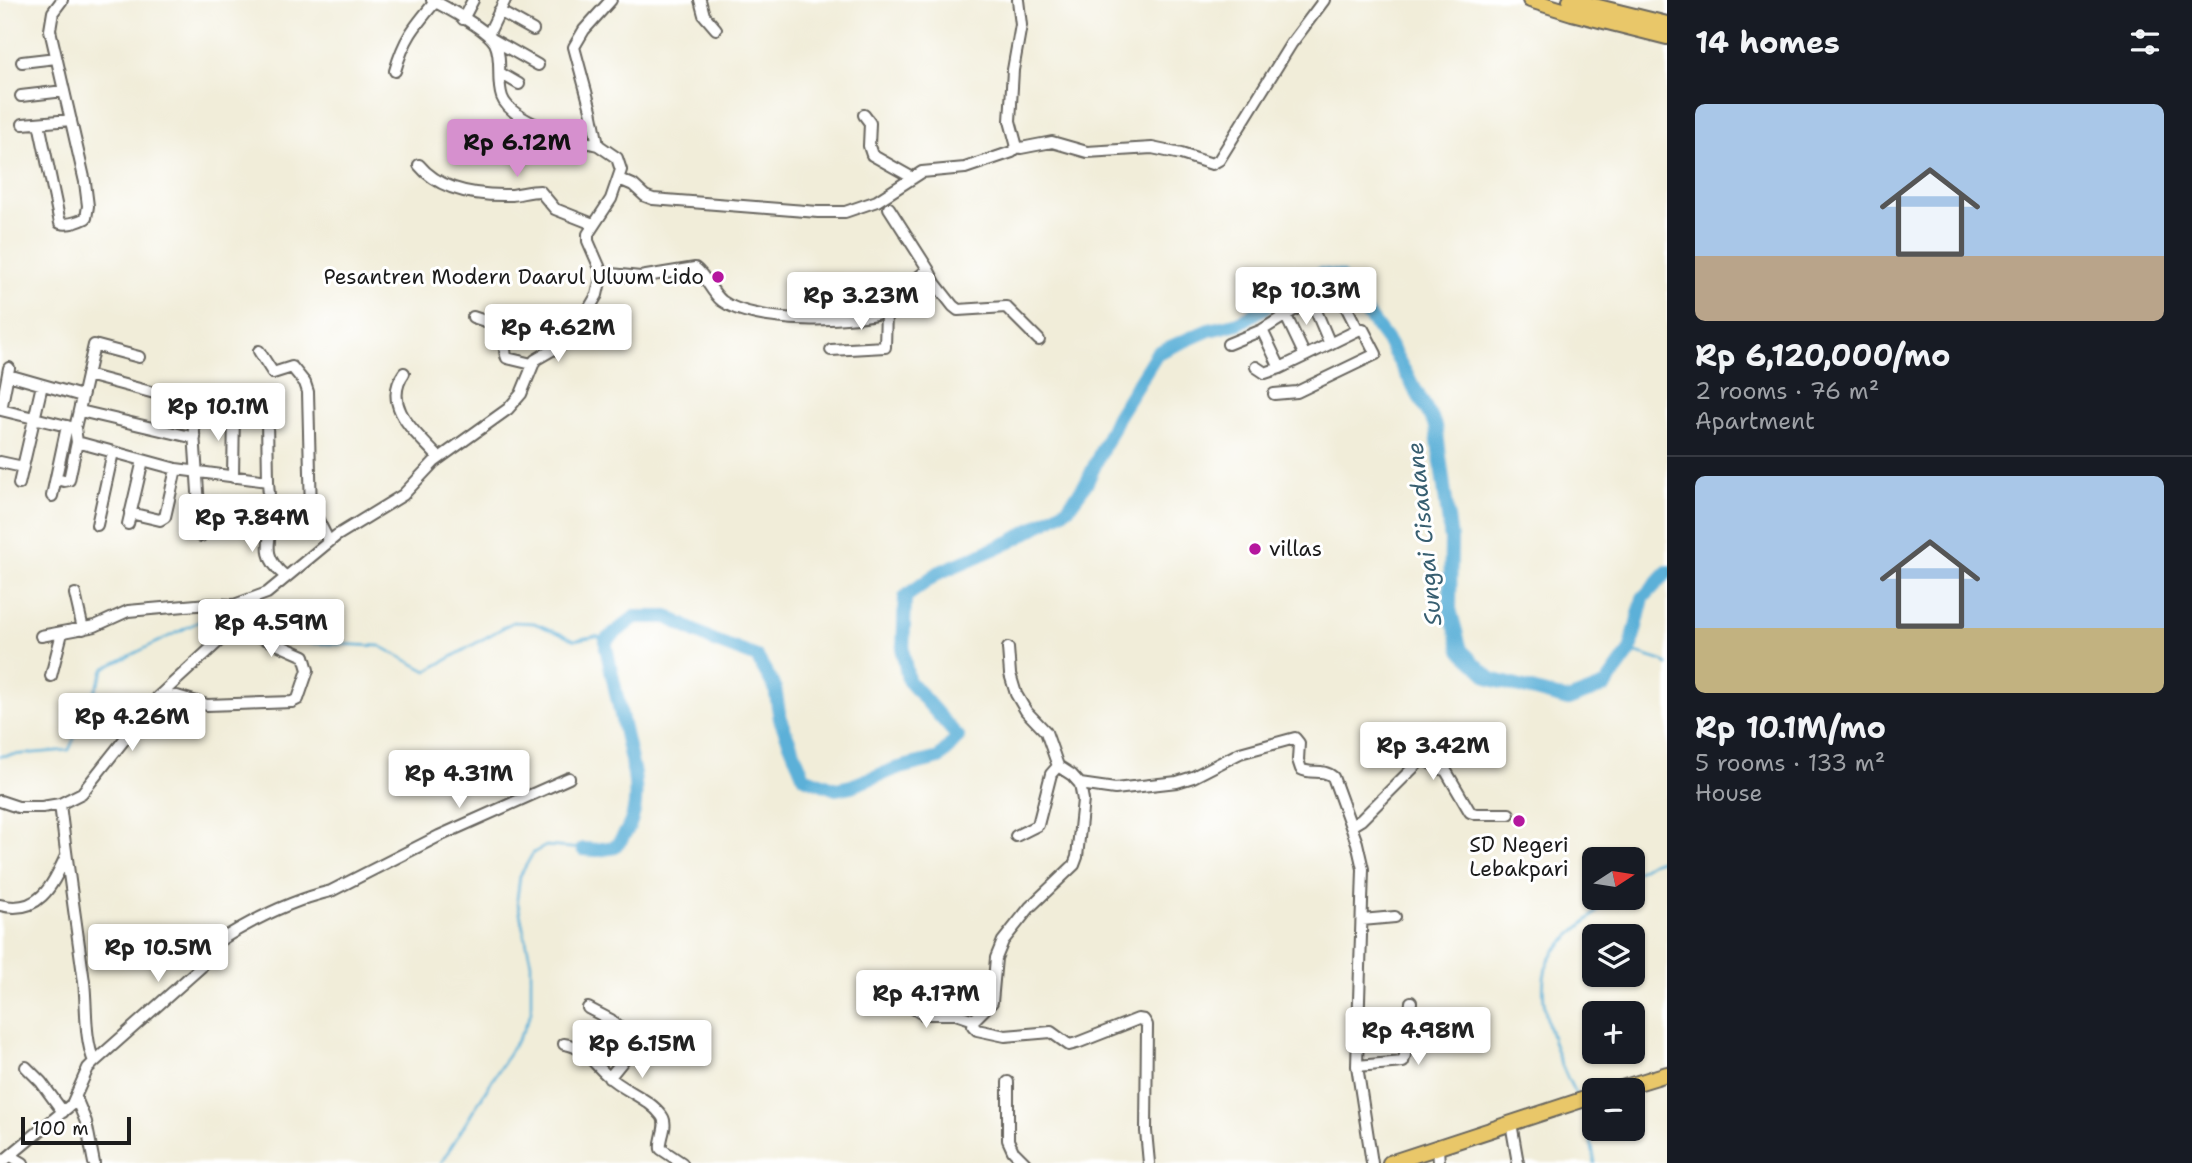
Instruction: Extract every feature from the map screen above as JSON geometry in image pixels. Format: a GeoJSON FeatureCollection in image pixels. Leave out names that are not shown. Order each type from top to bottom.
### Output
{"type":"FeatureCollection","features":[{"type":"Feature","properties":{"kind":"highway"},"geometry":{"type":"LineString","coordinates":[[1530,0],[1667,37]]}},
{"type":"Feature","properties":{"kind":"highway"},"geometry":{"type":"LineString","coordinates":[[1570,0],[1667,23]]}},
{"type":"Feature","properties":{"kind":"highway"},"geometry":{"type":"LineString","coordinates":[[1645,1081],[1667,1074]]}},
{"type":"Feature","properties":{"kind":"highway"},"geometry":{"type":"LineString","coordinates":[[1390,1163],[1438,1156],[1511,1123],[1582,1099]]}},
{"type":"Feature","properties":{"kind":"street"},"geometry":{"type":"LineString","coordinates":[[39,123],[60,223],[86,218],[88,206],[85,182],[50,23],[55,7],[62,0]]}},
{"type":"Feature","properties":{"kind":"street"},"geometry":{"type":"LineString","coordinates":[[463,19],[473,0]]}},
{"type":"Feature","properties":{"kind":"street"},"geometry":{"type":"LineString","coordinates":[[598,145],[574,47],[584,30],[611,0]]}},
{"type":"Feature","properties":{"kind":"street"},"geometry":{"type":"LineString","coordinates":[[700,0],[704,15],[716,29]]}},
{"type":"Feature","properties":{"kind":"street"},"geometry":{"type":"LineString","coordinates":[[1017,147],[1010,121],[1013,70],[1021,20],[1018,0]]}},
{"type":"Feature","properties":{"kind":"street"},"geometry":{"type":"LineString","coordinates":[[1017,147],[1052,142],[1081,151],[1096,152],[1152,148],[1216,163],[1291,44],[1324,0]]}},
{"type":"Feature","properties":{"kind":"street"},"geometry":{"type":"LineString","coordinates":[[395,71],[404,43],[436,1],[538,65]]}},
{"type":"Feature","properties":{"kind":"street"},"geometry":{"type":"LineString","coordinates":[[490,37],[502,5],[533,30]]}},
{"type":"Feature","properties":{"kind":"street"},"geometry":{"type":"LineString","coordinates":[[0,801],[18,807],[60,804],[87,789],[158,697],[219,641],[232,608],[242,600],[267,593],[329,542],[398,499],[439,458],[513,404],[528,381],[532,364],[539,356],[561,345],[580,324],[597,295],[602,273],[588,234],[607,207],[621,170],[617,158],[598,145],[560,136],[511,107],[503,99],[497,48],[490,37]]}},
{"type":"Feature","properties":{"kind":"street"},"geometry":{"type":"LineString","coordinates":[[22,62],[57,58]]}},
{"type":"Feature","properties":{"kind":"street"},"geometry":{"type":"LineString","coordinates":[[500,73],[519,84]]}},
{"type":"Feature","properties":{"kind":"street"},"geometry":{"type":"LineString","coordinates":[[21,96],[64,92]]}},
{"type":"Feature","properties":{"kind":"street"},"geometry":{"type":"LineString","coordinates":[[863,115],[870,123],[869,144],[872,155],[913,178]]}},
{"type":"Feature","properties":{"kind":"street"},"geometry":{"type":"LineString","coordinates":[[23,124],[71,120]]}},
{"type":"Feature","properties":{"kind":"street"},"geometry":{"type":"LineString","coordinates":[[619,179],[633,185],[645,197],[653,199],[839,212],[872,204],[931,170],[969,167],[1012,152],[1017,147]]}},
{"type":"Feature","properties":{"kind":"street"},"geometry":{"type":"LineString","coordinates":[[419,165],[427,176],[454,189],[500,195],[540,191],[555,209],[593,224]]}},
{"type":"Feature","properties":{"kind":"street"},"geometry":{"type":"LineString","coordinates":[[889,208],[953,306],[965,311],[1006,307],[1038,340]]}},
{"type":"Feature","properties":{"kind":"street"},"geometry":{"type":"LineString","coordinates":[[602,273],[640,277],[695,268],[721,300],[750,313],[821,320],[887,312],[895,306],[903,290],[928,270]]}},
{"type":"Feature","properties":{"kind":"street"},"geometry":{"type":"LineString","coordinates":[[1228,344],[1262,330],[1311,299],[1337,289],[1358,330]]}},
{"type":"Feature","properties":{"kind":"street"},"geometry":{"type":"LineString","coordinates":[[1311,299],[1330,344]]}},
{"type":"Feature","properties":{"kind":"street"},"geometry":{"type":"LineString","coordinates":[[831,349],[885,347],[887,312]]}},
{"type":"Feature","properties":{"kind":"street"},"geometry":{"type":"LineString","coordinates":[[1286,316],[1305,356]]}},
{"type":"Feature","properties":{"kind":"street"},"geometry":{"type":"LineString","coordinates":[[473,317],[503,327],[507,332],[505,355],[512,360],[532,364]]}},
{"type":"Feature","properties":{"kind":"street"},"geometry":{"type":"LineString","coordinates":[[1256,367],[1265,373],[1280,368],[1363,329],[1376,355],[1297,392],[1274,394]]}},
{"type":"Feature","properties":{"kind":"street"},"geometry":{"type":"LineString","coordinates":[[1262,330],[1280,368]]}},
{"type":"Feature","properties":{"kind":"street"},"geometry":{"type":"LineString","coordinates":[[52,496],[71,427],[80,411],[96,345],[139,357]]}},
{"type":"Feature","properties":{"kind":"street"},"geometry":{"type":"LineString","coordinates":[[259,351],[273,373],[292,367],[307,387],[311,513],[318,520],[329,542]]}},
{"type":"Feature","properties":{"kind":"street"},"geometry":{"type":"LineString","coordinates":[[71,427],[0,410],[8,371],[42,385],[82,396]]}},
{"type":"Feature","properties":{"kind":"street"},"geometry":{"type":"LineString","coordinates":[[404,373],[397,388],[399,410],[405,422],[439,458]]}},
{"type":"Feature","properties":{"kind":"street"},"geometry":{"type":"LineString","coordinates":[[87,375],[189,400],[194,406],[201,536]]}},
{"type":"Feature","properties":{"kind":"street"},"geometry":{"type":"LineString","coordinates":[[19,484],[42,385]]}},
{"type":"Feature","properties":{"kind":"street"},"geometry":{"type":"LineString","coordinates":[[233,477],[234,410]]}},
{"type":"Feature","properties":{"kind":"street"},"geometry":{"type":"LineString","coordinates":[[80,411],[195,438]]}},
{"type":"Feature","properties":{"kind":"street"},"geometry":{"type":"LineString","coordinates":[[267,418],[269,507],[273,513],[268,556],[274,567],[285,576]]}},
{"type":"Feature","properties":{"kind":"street"},"geometry":{"type":"LineString","coordinates":[[56,479],[69,480],[77,442],[71,427]]}},
{"type":"Feature","properties":{"kind":"street"},"geometry":{"type":"LineString","coordinates":[[77,442],[176,470],[268,481]]}},
{"type":"Feature","properties":{"kind":"street"},"geometry":{"type":"LineString","coordinates":[[97,526],[113,452]]}},
{"type":"Feature","properties":{"kind":"street"},"geometry":{"type":"LineString","coordinates":[[142,460],[129,519],[160,520],[165,517],[176,470]]}},
{"type":"Feature","properties":{"kind":"street"},"geometry":{"type":"LineString","coordinates":[[0,462],[23,467]]}},
{"type":"Feature","properties":{"kind":"street"},"geometry":{"type":"LineString","coordinates":[[273,513],[311,513]]}},
{"type":"Feature","properties":{"kind":"street"},"geometry":{"type":"LineString","coordinates":[[75,594],[83,629]]}},
{"type":"Feature","properties":{"kind":"street"},"geometry":{"type":"LineString","coordinates":[[41,636],[83,629],[128,611],[208,604],[232,608]]}},
{"type":"Feature","properties":{"kind":"street"},"geometry":{"type":"LineString","coordinates":[[158,697],[177,696],[207,705],[292,702],[298,699],[308,670],[304,656],[236,626],[226,625]]}},
{"type":"Feature","properties":{"kind":"street"},"geometry":{"type":"LineString","coordinates":[[51,676],[62,633]]}},
{"type":"Feature","properties":{"kind":"street"},"geometry":{"type":"LineString","coordinates":[[974,1020],[992,1002],[996,958],[1003,941],[1030,907],[1074,865],[1083,800],[1080,784],[1058,766],[1046,732],[1016,694],[1010,674],[1008,648]]}},
{"type":"Feature","properties":{"kind":"street"},"geometry":{"type":"LineString","coordinates":[[1080,784],[1115,789],[1177,782],[1193,777],[1240,753],[1295,738],[1299,743],[1298,760],[1301,769],[1306,772],[1325,772],[1333,777],[1363,869],[1357,1066],[1372,1163]]}},
{"type":"Feature","properties":{"kind":"street"},"geometry":{"type":"LineString","coordinates":[[1351,826],[1362,820],[1422,759],[1446,771],[1473,814],[1509,814]]}},
{"type":"Feature","properties":{"kind":"street"},"geometry":{"type":"LineString","coordinates":[[1016,836],[1038,825],[1051,774],[1058,766]]}},
{"type":"Feature","properties":{"kind":"street"},"geometry":{"type":"LineString","coordinates":[[1,1163],[63,1112],[76,1098],[84,1076],[94,1062],[201,967],[210,948],[245,925],[313,895],[331,891],[439,836],[569,778]]}},
{"type":"Feature","properties":{"kind":"street"},"geometry":{"type":"LineString","coordinates":[[60,804],[85,988],[88,1048],[94,1062]]}},
{"type":"Feature","properties":{"kind":"street"},"geometry":{"type":"LineString","coordinates":[[0,905],[11,908],[36,903],[52,887],[66,856]]}},
{"type":"Feature","properties":{"kind":"street"},"geometry":{"type":"LineString","coordinates":[[1362,920],[1395,917]]}},
{"type":"Feature","properties":{"kind":"street"},"geometry":{"type":"LineString","coordinates":[[900,1000],[923,1014],[956,1014],[974,1020]]}},
{"type":"Feature","properties":{"kind":"street"},"geometry":{"type":"LineString","coordinates":[[1357,1066],[1402,1062],[1411,1002]]}},
{"type":"Feature","properties":{"kind":"street"},"geometry":{"type":"LineString","coordinates":[[588,1008],[611,1020],[634,1042],[634,1047],[609,1078]]}},
{"type":"Feature","properties":{"kind":"street"},"geometry":{"type":"LineString","coordinates":[[974,1020],[975,1028],[986,1033],[1018,1037],[1051,1032],[1069,1045],[1138,1019],[1144,1020],[1147,1025],[1146,1131],[1149,1163]]}},
{"type":"Feature","properties":{"kind":"street"},"geometry":{"type":"LineString","coordinates":[[564,1044],[581,1050],[609,1078],[662,1116],[665,1125],[660,1140],[661,1149],[682,1163]]}},
{"type":"Feature","properties":{"kind":"street"},"geometry":{"type":"LineString","coordinates":[[26,1067],[63,1112]]}},
{"type":"Feature","properties":{"kind":"street"},"geometry":{"type":"LineString","coordinates":[[1008,1082],[1007,1140],[1025,1163]]}},
{"type":"Feature","properties":{"kind":"street"},"geometry":{"type":"LineString","coordinates":[[76,1098],[86,1122],[94,1163]]}},
{"type":"Feature","properties":{"kind":"street"},"geometry":{"type":"LineString","coordinates":[[1511,1123],[1518,1163]]}},
{"type":"Feature","properties":{"kind":"street"},"geometry":{"type":"LineString","coordinates":[[10,1156],[23,1163]]}},
{"type":"Feature","properties":{"kind":"waterway","name":"Sungai Cisadane"},"geometry":{"type":"LineString","coordinates":[[583,849],[615,847],[622,839],[634,813],[634,774],[606,640],[635,617],[667,617],[712,640],[757,657],[775,688],[780,719],[804,777],[836,789],[895,769],[939,758],[958,737],[908,680],[903,653],[905,597],[938,573],[1012,541],[1068,508],[1087,482],[1117,417],[1157,353],[1209,330],[1239,323],[1320,274],[1340,277],[1388,342],[1436,426],[1451,540],[1450,609],[1461,650],[1491,679],[1568,700],[1605,686],[1630,651],[1643,598],[1667,572]]}},
{"type":"Feature","properties":{"kind":"waterway","name":"Sungai Cisadane"},"geometry":{"type":"LineString","coordinates":[[0,756],[69,750],[105,668],[198,622],[226,618]]}},
{"type":"Feature","properties":{"kind":"waterway","name":"Sungai Cisadane"},"geometry":{"type":"LineString","coordinates":[[232,619],[247,621],[308,643],[380,646],[427,671],[513,622],[534,623],[575,640],[596,636],[606,640]]}},
{"type":"Feature","properties":{"kind":"waterway"},"geometry":{"type":"LineString","coordinates":[[1630,651],[1667,665]]}},
{"type":"Feature","properties":{"kind":"waterway"},"geometry":{"type":"LineString","coordinates":[[441,1163],[524,1029],[531,1012],[531,963],[517,899],[520,876],[533,853],[546,846],[583,849]]}},
{"type":"Feature","properties":{"kind":"waterway"},"geometry":{"type":"LineString","coordinates":[[1645,867],[1667,858]]}},
{"type":"Feature","properties":{"kind":"waterway"},"geometry":{"type":"LineString","coordinates":[[1577,1097],[1554,1045],[1544,1004],[1544,984],[1546,967],[1554,952],[1598,910]]}},
{"type":"Feature","properties":{"kind":"waterway"},"geometry":{"type":"LineString","coordinates":[[1581,1106],[1586,1115],[1595,1163]]}},
{"type":"Feature","properties":{"kind":"place","name":"Pesantren Modern Daarul Uluum Lido"},"geometry":{"type":"Point","coordinates":[718,277]}},
{"type":"Feature","properties":{"kind":"place","name":"villas"},"geometry":{"type":"Point","coordinates":[1255,549]}},
{"type":"Feature","properties":{"kind":"place","name":"SD Negeri Lebakpari"},"geometry":{"type":"Point","coordinates":[1519,821]}}]}
